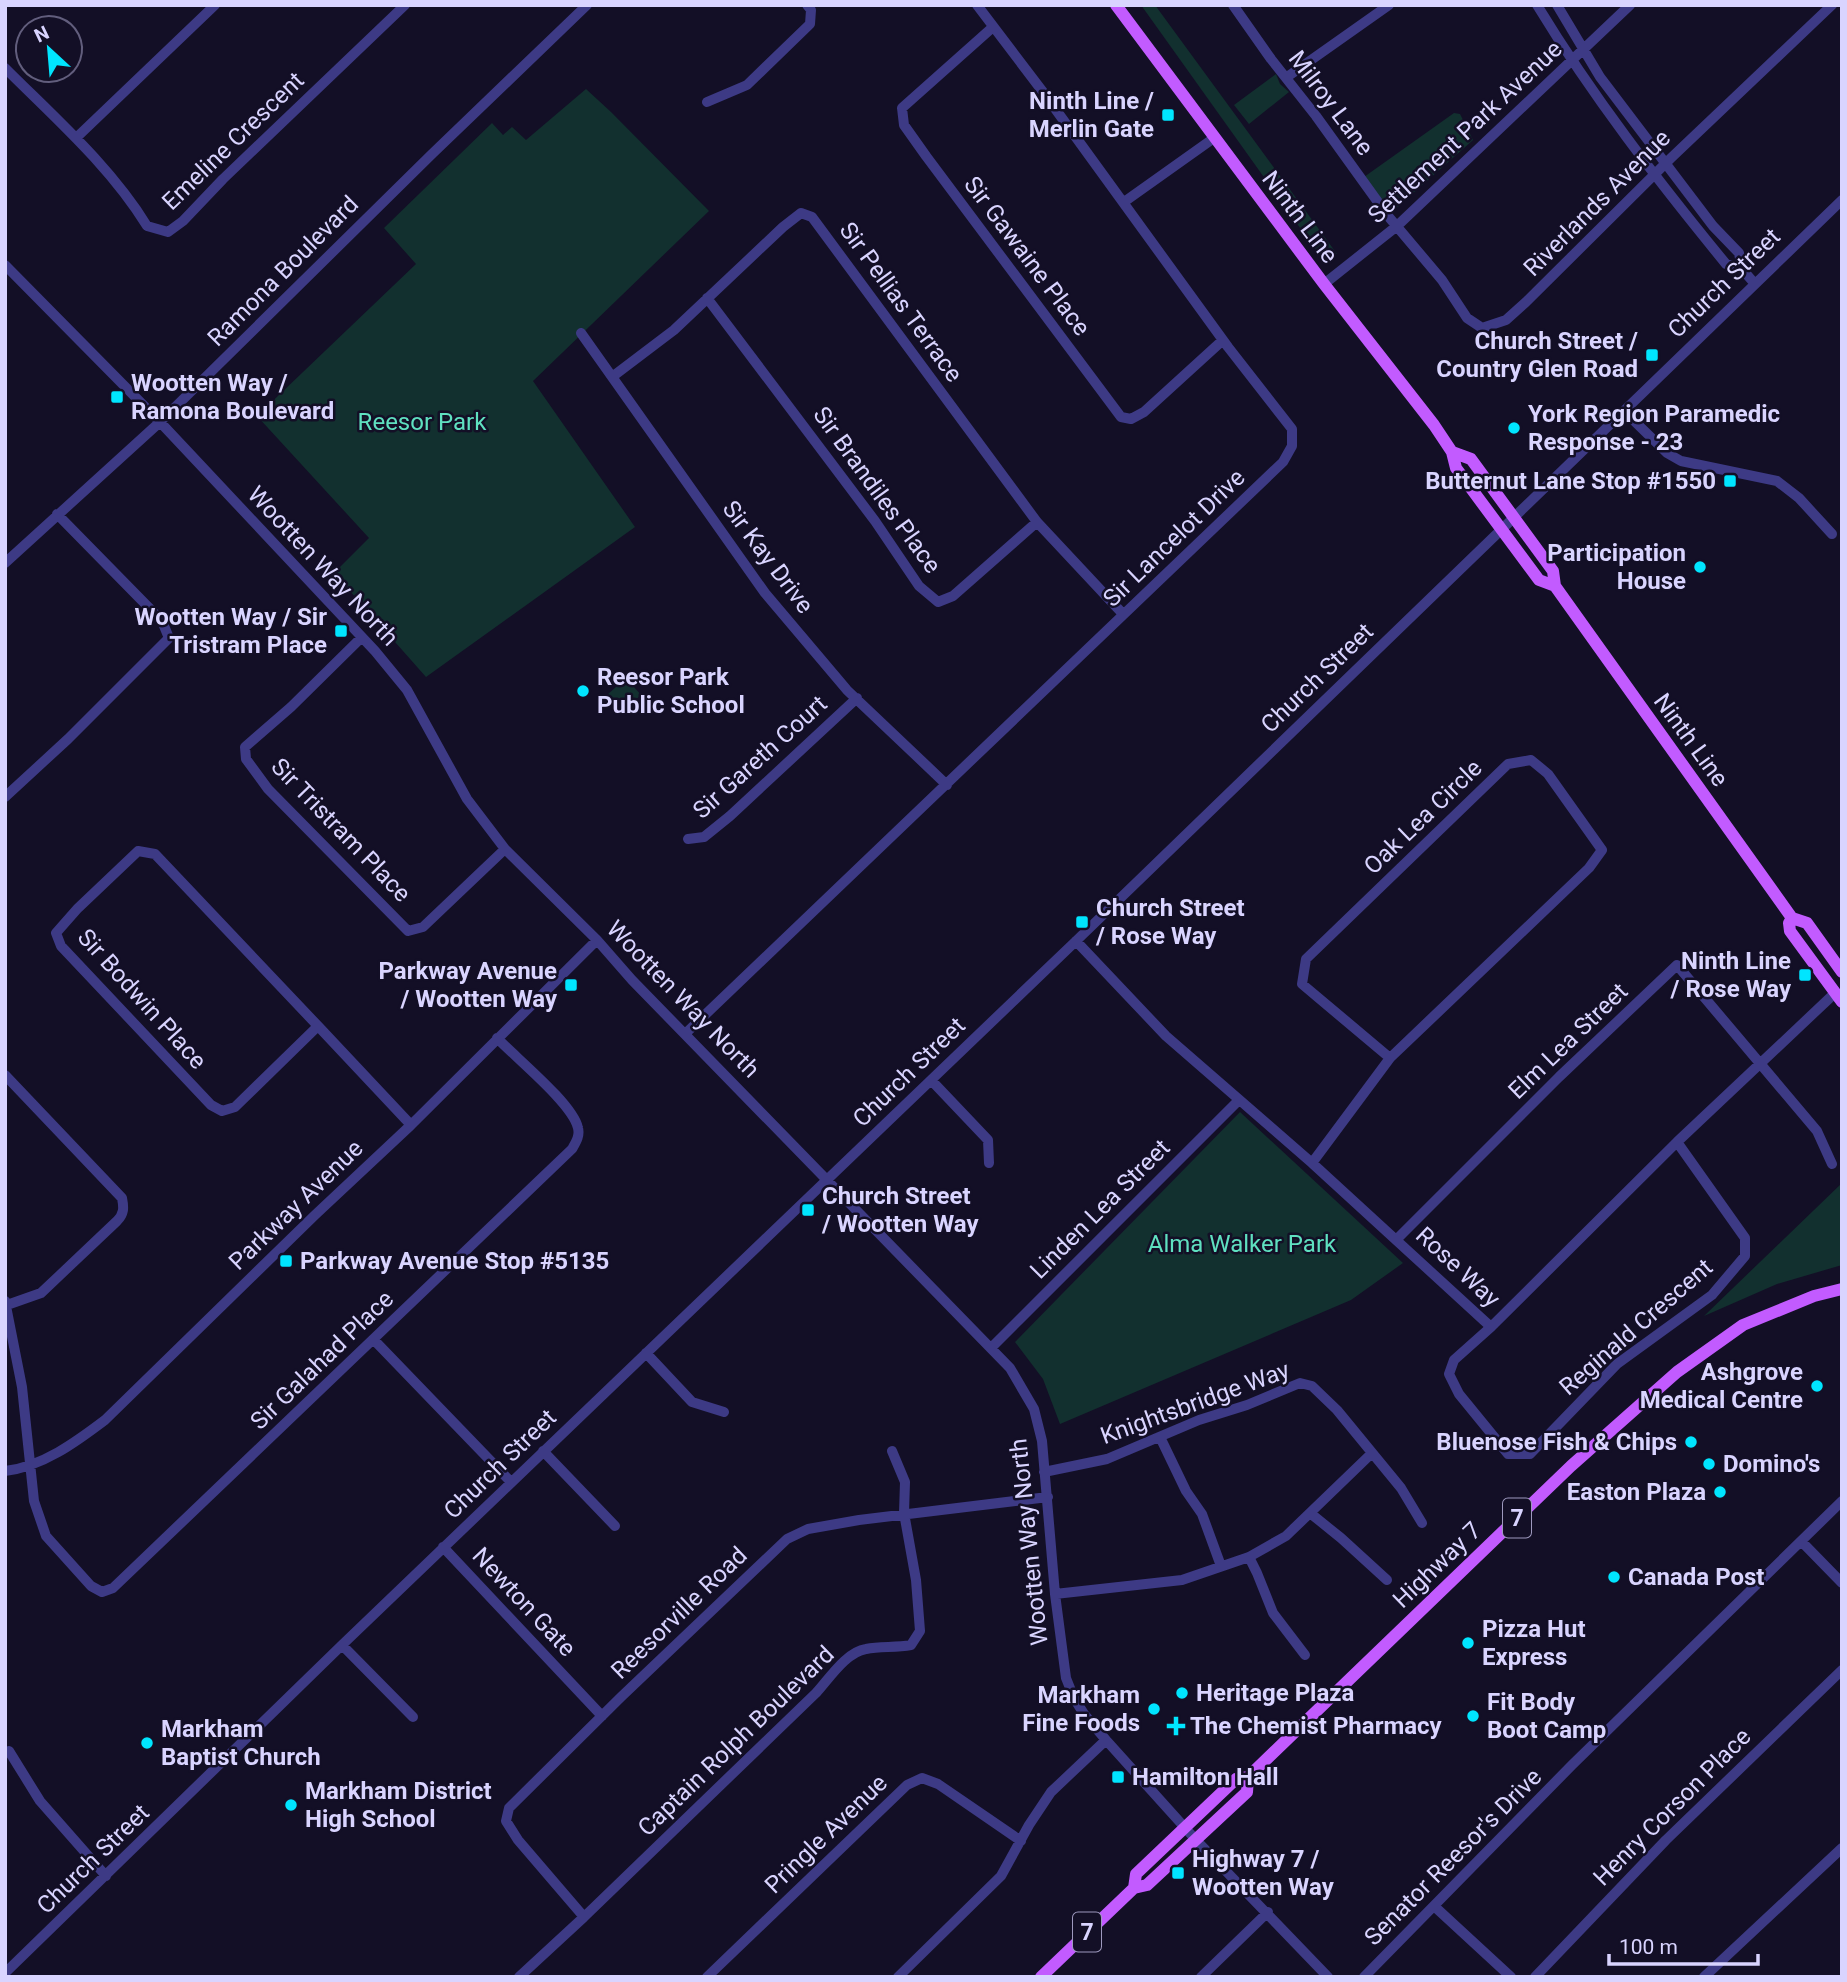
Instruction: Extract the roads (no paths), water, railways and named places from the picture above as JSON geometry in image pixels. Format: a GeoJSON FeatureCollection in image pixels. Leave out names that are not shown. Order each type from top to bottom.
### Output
{"type":"FeatureCollection","features":[{"type":"Feature","properties":{"kind":"main road","name":"Ninth Line"},"geometry":{"type":"LineString","coordinates":[[1116,5],[1452,452],[1456,468],[1539,580],[1555,586]]}},
{"type":"Feature","properties":{"kind":"main road","name":"Ninth Line"},"geometry":{"type":"LineString","coordinates":[[1452,452],[1471,459],[1514,516],[1553,571],[1555,586],[1792,918],[1807,923],[1842,972]]}},
{"type":"Feature","properties":{"kind":"main road","name":"Ninth Line"},"geometry":{"type":"LineString","coordinates":[[1792,918],[1790,931],[1838,997]]}},
{"type":"Feature","properties":{"kind":"main road","name":"Highway 7"},"geometry":{"type":"LineString","coordinates":[[1134,1888],[1136,1874],[1185,1827],[1236,1779],[1248,1777],[1571,1466],[1677,1372],[1743,1325],[1814,1296],[1842,1289]]}},
{"type":"Feature","properties":{"kind":"main road","name":"Highway 7"},"geometry":{"type":"LineString","coordinates":[[1041,1977],[1134,1888],[1147,1885],[1247,1792],[1248,1777]]}},
{"type":"Feature","properties":{"kind":"street"},"geometry":{"type":"LineString","coordinates":[[76,138],[215,5]]}},
{"type":"Feature","properties":{"kind":"street","name":"Emeline Crescent"},"geometry":{"type":"LineString","coordinates":[[5,68],[76,138],[134,205],[147,226],[168,232],[183,221],[223,179],[405,5]]}},
{"type":"Feature","properties":{"kind":"street","name":"Ramona Boulevard"},"geometry":{"type":"LineString","coordinates":[[5,563],[160,422],[587,5]]}},
{"type":"Feature","properties":{"kind":"street"},"geometry":{"type":"LineString","coordinates":[[707,102],[747,85],[810,24],[811,10],[807,5]]}},
{"type":"Feature","properties":{"kind":"street","name":"Sir Lancelot Drive"},"geometry":{"type":"LineString","coordinates":[[686,1033],[1283,462],[1292,446],[1292,429],[1223,340],[1044,92],[977,5]]}},
{"type":"Feature","properties":{"kind":"street","name":"Milroy Lane"},"geometry":{"type":"LineString","coordinates":[[1233,5],[1270,59],[1287,77],[1397,226]]}},
{"type":"Feature","properties":{"kind":"street"},"geometry":{"type":"LineString","coordinates":[[1287,77],[1389,5]]}},
{"type":"Feature","properties":{"kind":"street"},"geometry":{"type":"LineString","coordinates":[[1537,5],[1572,62],[1654,176],[1726,264],[1742,269]]}},
{"type":"Feature","properties":{"kind":"street"},"geometry":{"type":"LineString","coordinates":[[1557,5],[1600,77],[1713,226],[1739,253],[1742,269],[1755,284]]}},
{"type":"Feature","properties":{"kind":"street","name":"Settlement Park Avenue"},"geometry":{"type":"LineString","coordinates":[[1324,284],[1397,226],[1630,5]]}},
{"type":"Feature","properties":{"kind":"street","name":"Riverlands Avenue"},"geometry":{"type":"LineString","coordinates":[[1397,226],[1442,280],[1467,318],[1482,328],[1506,320],[1832,5]]}},
{"type":"Feature","properties":{"kind":"street","name":"Sir Gawaine Place"},"geometry":{"type":"LineString","coordinates":[[993,27],[902,108],[905,125],[926,156],[1121,417],[1131,419],[1144,412],[1223,340]]}},
{"type":"Feature","properties":{"kind":"street"},"geometry":{"type":"LineString","coordinates":[[1124,202],[1214,138]]}},
{"type":"Feature","properties":{"kind":"street","name":"Church Street"},"geometry":{"type":"LineString","coordinates":[[5,1973],[443,1547],[1076,942],[1842,200]]}},
{"type":"Feature","properties":{"kind":"street","name":"Sir Pellias Terrace"},"geometry":{"type":"LineString","coordinates":[[612,377],[674,330],[801,213],[812,217],[1037,522],[1124,614]]}},
{"type":"Feature","properties":{"kind":"street","name":"Wootten Way North"},"geometry":{"type":"LineString","coordinates":[[5,265],[160,422],[362,637],[407,690],[467,799],[505,849],[597,940],[632,980],[1010,1368],[1034,1409],[1042,1441],[1055,1594],[1066,1678],[1074,1698],[1106,1740],[1196,1840],[1328,1977]]}},
{"type":"Feature","properties":{"kind":"street","name":"Sir Brandiles Place"},"geometry":{"type":"LineString","coordinates":[[707,298],[827,456],[919,586],[938,602],[953,596],[1037,522]]}},
{"type":"Feature","properties":{"kind":"street","name":"Sir Kay Drive"},"geometry":{"type":"LineString","coordinates":[[581,334],[765,593],[847,690],[947,785]]}},
{"type":"Feature","properties":{"kind":"street"},"geometry":{"type":"LineString","coordinates":[[1623,411],[1667,453],[1681,461],[1776,481],[1799,498],[1832,534]]}},
{"type":"Feature","properties":{"kind":"street"},"geometry":{"type":"LineString","coordinates":[[5,797],[68,739],[169,638],[162,621],[57,513]]}},
{"type":"Feature","properties":{"kind":"street","name":"Sir Tristram Place"},"geometry":{"type":"LineString","coordinates":[[362,637],[291,707],[245,747],[246,760],[268,789],[408,931],[423,928],[505,849]]}},
{"type":"Feature","properties":{"kind":"street","name":"Sir Gareth Court"},"geometry":{"type":"LineString","coordinates":[[688,839],[704,837],[730,816],[857,698]]}},
{"type":"Feature","properties":{"kind":"street","name":"Oak Lea Circle"},"geometry":{"type":"LineString","coordinates":[[1312,1163],[1390,1058],[1589,868],[1602,850],[1548,774],[1531,760],[1508,764],[1306,959],[1301,984],[1390,1058]]}},
{"type":"Feature","properties":{"kind":"street","name":"Sir Bodwin Place"},"geometry":{"type":"LineString","coordinates":[[318,1026],[235,1107],[222,1111],[211,1105],[61,946],[56,933],[78,908],[138,851],[155,854],[318,1026],[411,1125]]}},
{"type":"Feature","properties":{"kind":"street","name":"Parkway Avenue"},"geometry":{"type":"LineString","coordinates":[[5,1471],[41,1462],[105,1420],[411,1125],[597,940]]}},
{"type":"Feature","properties":{"kind":"street","name":"Rose Way"},"geometry":{"type":"LineString","coordinates":[[1076,942],[1166,1036],[1397,1239],[1491,1327],[1760,1063],[1838,997]]}},
{"type":"Feature","properties":{"kind":"street","name":"Elm Lea Street"},"geometry":{"type":"LineString","coordinates":[[1397,1239],[1559,1077],[1677,965],[1760,1063]]}},
{"type":"Feature","properties":{"kind":"street","name":"Sir Galahad Place"},"geometry":{"type":"LineString","coordinates":[[6,1303],[22,1387],[34,1502],[46,1536],[91,1586],[102,1592],[113,1588],[572,1149],[579,1135],[578,1125],[570,1110],[496,1038]]}},
{"type":"Feature","properties":{"kind":"street"},"geometry":{"type":"LineString","coordinates":[[1760,1063],[1817,1131],[1832,1164]]}},
{"type":"Feature","properties":{"kind":"street"},"geometry":{"type":"LineString","coordinates":[[5,1075],[122,1198],[124,1208],[117,1222],[41,1293],[6,1303]]}},
{"type":"Feature","properties":{"kind":"street"},"geometry":{"type":"LineString","coordinates":[[931,1080],[988,1140],[989,1163]]}},
{"type":"Feature","properties":{"kind":"street","name":"Linden Lea Street"},"geometry":{"type":"LineString","coordinates":[[991,1348],[1239,1100]]}},
{"type":"Feature","properties":{"kind":"street","name":"Reginald Crescent"},"geometry":{"type":"LineString","coordinates":[[1491,1327],[1454,1360],[1450,1374],[1459,1394],[1508,1454],[1530,1454],[1617,1364],[1712,1294],[1745,1256],[1745,1238],[1677,1142]]}},
{"type":"Feature","properties":{"kind":"street"},"geometry":{"type":"LineString","coordinates":[[374,1340],[511,1482]]}},
{"type":"Feature","properties":{"kind":"street"},"geometry":{"type":"LineString","coordinates":[[646,1353],[692,1402],[724,1412]]}},
{"type":"Feature","properties":{"kind":"street","name":"Knightsbridge Way"},"geometry":{"type":"LineString","coordinates":[[1044,1472],[1107,1459],[1199,1420],[1247,1405],[1300,1383],[1312,1386],[1337,1410],[1401,1488],[1422,1523]]}},
{"type":"Feature","properties":{"kind":"street"},"geometry":{"type":"LineString","coordinates":[[1160,1437],[1186,1491],[1202,1514],[1221,1566]]}},
{"type":"Feature","properties":{"kind":"street"},"geometry":{"type":"LineString","coordinates":[[543,1451],[615,1526]]}},
{"type":"Feature","properties":{"kind":"street","name":"Captain Rolph Boulevard"},"geometry":{"type":"LineString","coordinates":[[519,1977],[816,1693],[845,1661],[864,1649],[893,1649],[911,1644],[920,1631],[916,1580],[904,1513],[905,1482],[892,1451]]}},
{"type":"Feature","properties":{"kind":"street"},"geometry":{"type":"LineString","coordinates":[[1055,1594],[1182,1580],[1249,1557],[1286,1536],[1371,1454]]}},
{"type":"Feature","properties":{"kind":"street","name":"Reesorville Road"},"geometry":{"type":"LineString","coordinates":[[584,1917],[518,1840],[506,1821],[509,1808],[787,1539],[808,1529],[904,1513],[1048,1497]]}},
{"type":"Feature","properties":{"kind":"street","name":"Senator Reesor's Drive"},"geometry":{"type":"LineString","coordinates":[[1364,1977],[1572,1765],[1842,1501]]}},
{"type":"Feature","properties":{"kind":"street"},"geometry":{"type":"LineString","coordinates":[[1310,1513],[1387,1580]]}},
{"type":"Feature","properties":{"kind":"street"},"geometry":{"type":"LineString","coordinates":[[1801,1541],[1842,1583]]}},
{"type":"Feature","properties":{"kind":"street","name":"Newton Gate"},"geometry":{"type":"LineString","coordinates":[[443,1547],[602,1716]]}},
{"type":"Feature","properties":{"kind":"street"},"geometry":{"type":"LineString","coordinates":[[1249,1557],[1273,1614],[1305,1655]]}},
{"type":"Feature","properties":{"kind":"street"},"geometry":{"type":"LineString","coordinates":[[342,1645],[413,1717]]}},
{"type":"Feature","properties":{"kind":"street","name":"Henry Corson Place"},"geometry":{"type":"LineString","coordinates":[[1535,1977],[1666,1840],[1842,1670]]}},
{"type":"Feature","properties":{"kind":"street"},"geometry":{"type":"LineString","coordinates":[[898,1977],[1002,1876],[1051,1792],[1106,1740]]}},
{"type":"Feature","properties":{"kind":"street"},"geometry":{"type":"LineString","coordinates":[[9,1751],[40,1801],[106,1876]]}},
{"type":"Feature","properties":{"kind":"street","name":"Pringle Avenue"},"geometry":{"type":"LineString","coordinates":[[707,1977],[907,1785],[922,1778],[937,1784],[1021,1841]]}},
{"type":"Feature","properties":{"kind":"street"},"geometry":{"type":"LineString","coordinates":[[1704,1977],[1842,1848]]}},
{"type":"Feature","properties":{"kind":"street"},"geometry":{"type":"LineString","coordinates":[[1434,1906],[1511,1977]]}},
{"type":"Feature","properties":{"kind":"street"},"geometry":{"type":"LineString","coordinates":[[1201,1977],[1268,1912]]}},
{"type":"Feature","properties":{"kind":"place","name":"Ninth Line / Merlin Gate"},"geometry":{"type":"Point","coordinates":[1168,115]}},
{"type":"Feature","properties":{"kind":"place","name":"Church Street / Country Glen Road"},"geometry":{"type":"Point","coordinates":[1652,355]}},
{"type":"Feature","properties":{"kind":"place","name":"Wootten Way / Ramona Boulevard"},"geometry":{"type":"Point","coordinates":[117,397]}},
{"type":"Feature","properties":{"kind":"place","name":"York Region Paramedic Response - 23"},"geometry":{"type":"Point","coordinates":[1514,428]}},
{"type":"Feature","properties":{"kind":"place","name":"Butternut Lane Stop #1550"},"geometry":{"type":"Point","coordinates":[1730,481]}},
{"type":"Feature","properties":{"kind":"place","name":"Participation House"},"geometry":{"type":"Point","coordinates":[1700,567]}},
{"type":"Feature","properties":{"kind":"place","name":"Wootten Way / Sir Tristram Place"},"geometry":{"type":"Point","coordinates":[341,631]}},
{"type":"Feature","properties":{"kind":"place","name":"Reesor Park Public School"},"geometry":{"type":"Point","coordinates":[583,691]}},
{"type":"Feature","properties":{"kind":"place","name":"Church Street / Rose Way"},"geometry":{"type":"Point","coordinates":[1082,922]}},
{"type":"Feature","properties":{"kind":"place","name":"Ninth Line / Rose Way"},"geometry":{"type":"Point","coordinates":[1805,975]}},
{"type":"Feature","properties":{"kind":"place","name":"Parkway Avenue / Wootten Way"},"geometry":{"type":"Point","coordinates":[571,985]}},
{"type":"Feature","properties":{"kind":"place","name":"Church Street / Wootten Way"},"geometry":{"type":"Point","coordinates":[808,1210]}},
{"type":"Feature","properties":{"kind":"place","name":"Parkway Avenue Stop #5135"},"geometry":{"type":"Point","coordinates":[286,1261]}},
{"type":"Feature","properties":{"kind":"place","name":"Ashgrove Medical Centre"},"geometry":{"type":"Point","coordinates":[1817,1386]}},
{"type":"Feature","properties":{"kind":"place","name":"Bluenose Fish & Chips"},"geometry":{"type":"Point","coordinates":[1691,1442]}},
{"type":"Feature","properties":{"kind":"place","name":"Domino's"},"geometry":{"type":"Point","coordinates":[1709,1464]}},
{"type":"Feature","properties":{"kind":"place","name":"Easton Plaza"},"geometry":{"type":"Point","coordinates":[1720,1492]}},
{"type":"Feature","properties":{"kind":"place","name":"Canada Post"},"geometry":{"type":"Point","coordinates":[1614,1577]}},
{"type":"Feature","properties":{"kind":"place","name":"Pizza Hut Express"},"geometry":{"type":"Point","coordinates":[1468,1643]}},
{"type":"Feature","properties":{"kind":"place","name":"Heritage Plaza"},"geometry":{"type":"Point","coordinates":[1182,1693]}},
{"type":"Feature","properties":{"kind":"place","name":"Markham Fine Foods"},"geometry":{"type":"Point","coordinates":[1154,1709]}},
{"type":"Feature","properties":{"kind":"place","name":"Fit Body Boot Camp"},"geometry":{"type":"Point","coordinates":[1473,1716]}},
{"type":"Feature","properties":{"kind":"place","name":"The Chemist Pharmacy"},"geometry":{"type":"Point","coordinates":[1176,1726]}},
{"type":"Feature","properties":{"kind":"place","name":"Markham Baptist Church"},"geometry":{"type":"Point","coordinates":[147,1743]}},
{"type":"Feature","properties":{"kind":"place","name":"Hamilton Hall"},"geometry":{"type":"Point","coordinates":[1118,1777]}},
{"type":"Feature","properties":{"kind":"place","name":"Markham District High School"},"geometry":{"type":"Point","coordinates":[291,1805]}},
{"type":"Feature","properties":{"kind":"place","name":"Highway 7 / Wootten Way"},"geometry":{"type":"Point","coordinates":[1178,1873]}},
{"type":"Feature","properties":{"kind":"park label","name":"Reesor Park"},"geometry":{"type":"Point","coordinates":[422,422]}},
{"type":"Feature","properties":{"kind":"park label","name":"Alma Walker Park"},"geometry":{"type":"Point","coordinates":[1242,1244]}}]}
